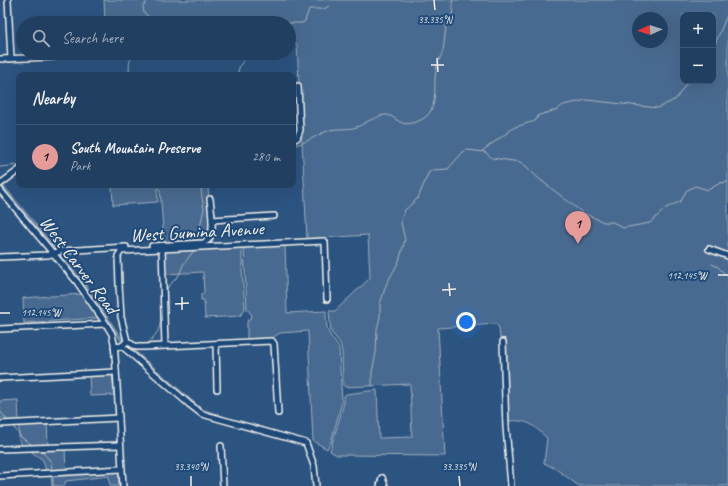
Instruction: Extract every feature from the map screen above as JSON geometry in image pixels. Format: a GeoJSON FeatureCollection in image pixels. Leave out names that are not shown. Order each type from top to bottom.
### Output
{"type":"FeatureCollection","features":[{"type":"Feature","properties":{"kind":"street"},"geometry":{"type":"LineString","coordinates":[[8,0],[11,59]]}},
{"type":"Feature","properties":{"kind":"street"},"geometry":{"type":"LineString","coordinates":[[0,59],[16,59]]}},
{"type":"Feature","properties":{"kind":"street"},"geometry":{"type":"LineString","coordinates":[[296,138],[300,130],[298,86]]}},
{"type":"Feature","properties":{"kind":"street"},"geometry":{"type":"LineString","coordinates":[[1,184],[16,172]]}},
{"type":"Feature","properties":{"kind":"street","name":"West Carver Road"},"geometry":{"type":"LineString","coordinates":[[0,190],[56,252],[112,334],[116,372],[122,486]]}},
{"type":"Feature","properties":{"kind":"street"},"geometry":{"type":"LineString","coordinates":[[0,257],[204,243],[209,239],[211,233],[212,220],[210,199]]}},
{"type":"Feature","properties":{"kind":"street"},"geometry":{"type":"LineString","coordinates":[[212,220],[274,216]]}},
{"type":"Feature","properties":{"kind":"street","name":"West Gumina Avenue"},"geometry":{"type":"LineString","coordinates":[[125,343],[121,317],[118,256],[121,251],[324,241],[327,299]]}},
{"type":"Feature","properties":{"kind":"street"},"geometry":{"type":"LineString","coordinates":[[162,249],[165,346]]}},
{"type":"Feature","properties":{"kind":"street"},"geometry":{"type":"LineString","coordinates":[[709,249],[728,256]]}},
{"type":"Feature","properties":{"kind":"street"},"geometry":{"type":"LineString","coordinates":[[0,329],[106,324]]}},
{"type":"Feature","properties":{"kind":"street"},"geometry":{"type":"LineString","coordinates":[[114,347],[125,343],[136,346],[165,346],[272,341],[274,344],[278,412]]}},
{"type":"Feature","properties":{"kind":"street"},"geometry":{"type":"LineString","coordinates":[[503,342],[506,427],[511,486]]}},
{"type":"Feature","properties":{"kind":"street"},"geometry":{"type":"LineString","coordinates":[[125,343],[189,404],[202,414],[306,444],[314,466],[316,486]]}},
{"type":"Feature","properties":{"kind":"street"},"geometry":{"type":"LineString","coordinates":[[216,344],[217,389]]}},
{"type":"Feature","properties":{"kind":"street"},"geometry":{"type":"LineString","coordinates":[[0,378],[116,372]]}},
{"type":"Feature","properties":{"kind":"street"},"geometry":{"type":"LineString","coordinates":[[0,424],[119,418]]}},
{"type":"Feature","properties":{"kind":"street"},"geometry":{"type":"LineString","coordinates":[[0,449],[120,445]]}},
{"type":"Feature","properties":{"kind":"street"},"geometry":{"type":"LineString","coordinates":[[221,446],[223,486]]}},
{"type":"Feature","properties":{"kind":"street"},"geometry":{"type":"LineString","coordinates":[[0,476],[122,469]]}},
{"type":"Feature","properties":{"kind":"street"},"geometry":{"type":"LineString","coordinates":[[380,486],[382,478],[385,486]]}},
{"type":"Feature","properties":{"kind":"shaded area"},"geometry":{"type":"Polygon","coordinates":[[[104,0],[728,0],[728,486],[579,486],[556,469],[544,463],[547,438],[526,422],[508,421],[504,339],[500,338],[499,328],[496,324],[438,328],[445,456],[337,455],[330,451],[344,403],[344,396],[346,394],[377,390],[379,438],[412,437],[410,384],[345,387],[343,385],[342,351],[340,343],[331,332],[329,311],[335,311],[370,278],[368,235],[307,239],[296,44],[296,16],[105,16],[104,0]]]}},
{"type":"Feature","properties":{"kind":"shaded area"},"geometry":{"type":"Polygon","coordinates":[[[112,188],[208,188],[210,217],[209,234],[203,241],[164,243],[160,189],[157,189],[158,202],[113,205],[112,188]]]}},
{"type":"Feature","properties":{"kind":"shaded area"},"geometry":{"type":"Polygon","coordinates":[[[285,243],[287,313],[326,311],[328,330],[339,349],[342,402],[331,442],[327,449],[313,441],[308,331],[280,333],[272,338],[247,340],[247,321],[252,315],[247,309],[244,246],[285,243]]]}},
{"type":"Feature","properties":{"kind":"shaded area"},"geometry":{"type":"Polygon","coordinates":[[[242,245],[245,309],[240,316],[205,318],[204,300],[201,300],[201,294],[204,294],[203,272],[165,274],[164,256],[168,250],[242,245]]]}},
{"type":"Feature","properties":{"kind":"shaded area"},"geometry":{"type":"Polygon","coordinates":[[[82,294],[98,318],[24,323],[23,298],[82,294]]]}},
{"type":"Feature","properties":{"kind":"shaded area"},"geometry":{"type":"Polygon","coordinates":[[[89,374],[112,374],[114,395],[90,396],[89,374]]]}},
{"type":"Feature","properties":{"kind":"shaded area"},"geometry":{"type":"Polygon","coordinates":[[[18,400],[19,422],[6,423],[0,416],[0,401],[18,400]]]}},
{"type":"Feature","properties":{"kind":"shaded area"},"geometry":{"type":"Polygon","coordinates":[[[47,422],[48,445],[23,446],[19,440],[19,424],[47,422]]]}},
{"type":"Feature","properties":{"kind":"shaded area"},"geometry":{"type":"Polygon","coordinates":[[[65,448],[66,471],[46,471],[43,460],[29,450],[65,448]]]}},
{"type":"Feature","properties":{"kind":"shaded area"},"geometry":{"type":"Polygon","coordinates":[[[118,470],[119,486],[110,486],[109,476],[66,481],[64,486],[52,486],[51,474],[118,470]]]}},
{"type":"Feature","properties":{"kind":"waterway"},"geometry":{"type":"LineString","coordinates":[[148,0],[143,7],[144,13],[148,16]]}},
{"type":"Feature","properties":{"kind":"waterway"},"geometry":{"type":"LineString","coordinates":[[296,144],[303,143],[330,130],[357,127],[382,115],[391,116],[400,122],[407,124],[421,120],[428,115],[434,102],[436,70],[443,50],[447,20],[452,19],[452,0]]}},
{"type":"Feature","properties":{"kind":"waterway"},"geometry":{"type":"LineString","coordinates":[[296,23],[302,23],[305,21],[309,9],[324,9],[329,6]]}},
{"type":"Feature","properties":{"kind":"waterway"},"geometry":{"type":"LineString","coordinates":[[713,48],[728,13]]}},
{"type":"Feature","properties":{"kind":"waterway"},"geometry":{"type":"LineString","coordinates":[[129,72],[130,60]]}},
{"type":"Feature","properties":{"kind":"waterway"},"geometry":{"type":"LineString","coordinates":[[238,72],[240,65],[244,60]]}},
{"type":"Feature","properties":{"kind":"waterway"},"geometry":{"type":"LineString","coordinates":[[482,151],[515,127],[535,121],[539,115],[557,110],[563,105],[587,100],[658,108],[676,99],[686,84]]}},
{"type":"Feature","properties":{"kind":"waterway"},"geometry":{"type":"LineString","coordinates":[[372,386],[372,372],[376,353],[380,304],[386,285],[399,261],[405,240],[401,222],[404,211],[418,198],[429,172],[433,170],[448,169],[463,152],[467,150],[485,152],[492,158],[520,162],[583,213],[604,222],[613,222],[623,228],[650,223],[666,208],[681,201],[686,191],[695,186],[708,190],[720,183],[728,182]]}},
{"type":"Feature","properties":{"kind":"waterway"},"geometry":{"type":"LineString","coordinates":[[0,167],[16,165]]}},
{"type":"Feature","properties":{"kind":"waterway"},"geometry":{"type":"LineString","coordinates":[[0,183],[84,284],[123,342],[201,410],[222,417]]}},
{"type":"Feature","properties":{"kind":"waterway"},"geometry":{"type":"LineString","coordinates":[[197,241],[204,209],[201,191],[202,188]]}},
{"type":"Feature","properties":{"kind":"waterway"},"geometry":{"type":"LineString","coordinates":[[166,291],[179,275],[183,265],[195,249]]}},
{"type":"Feature","properties":{"kind":"waterway"},"geometry":{"type":"LineString","coordinates":[[712,264],[718,267],[728,277]]}},
{"type":"Feature","properties":{"kind":"waterway"},"geometry":{"type":"LineString","coordinates":[[148,343],[156,334],[160,326],[161,305]]}},
{"type":"Feature","properties":{"kind":"waterway"},"geometry":{"type":"LineString","coordinates":[[0,411],[8,421]]}},
{"type":"Feature","properties":{"kind":"waterway"},"geometry":{"type":"LineString","coordinates":[[12,425],[22,438],[34,446]]}},
{"type":"Feature","properties":{"kind":"waterway"},"geometry":{"type":"LineString","coordinates":[[39,450],[49,459],[52,471]]}},
{"type":"Feature","properties":{"kind":"waterway"},"geometry":{"type":"LineString","coordinates":[[53,475],[53,486]]}},
{"type":"Feature","properties":{"kind":"place","name":"South Mountain Preserve"},"geometry":{"type":"Point","coordinates":[578,244]}}]}
